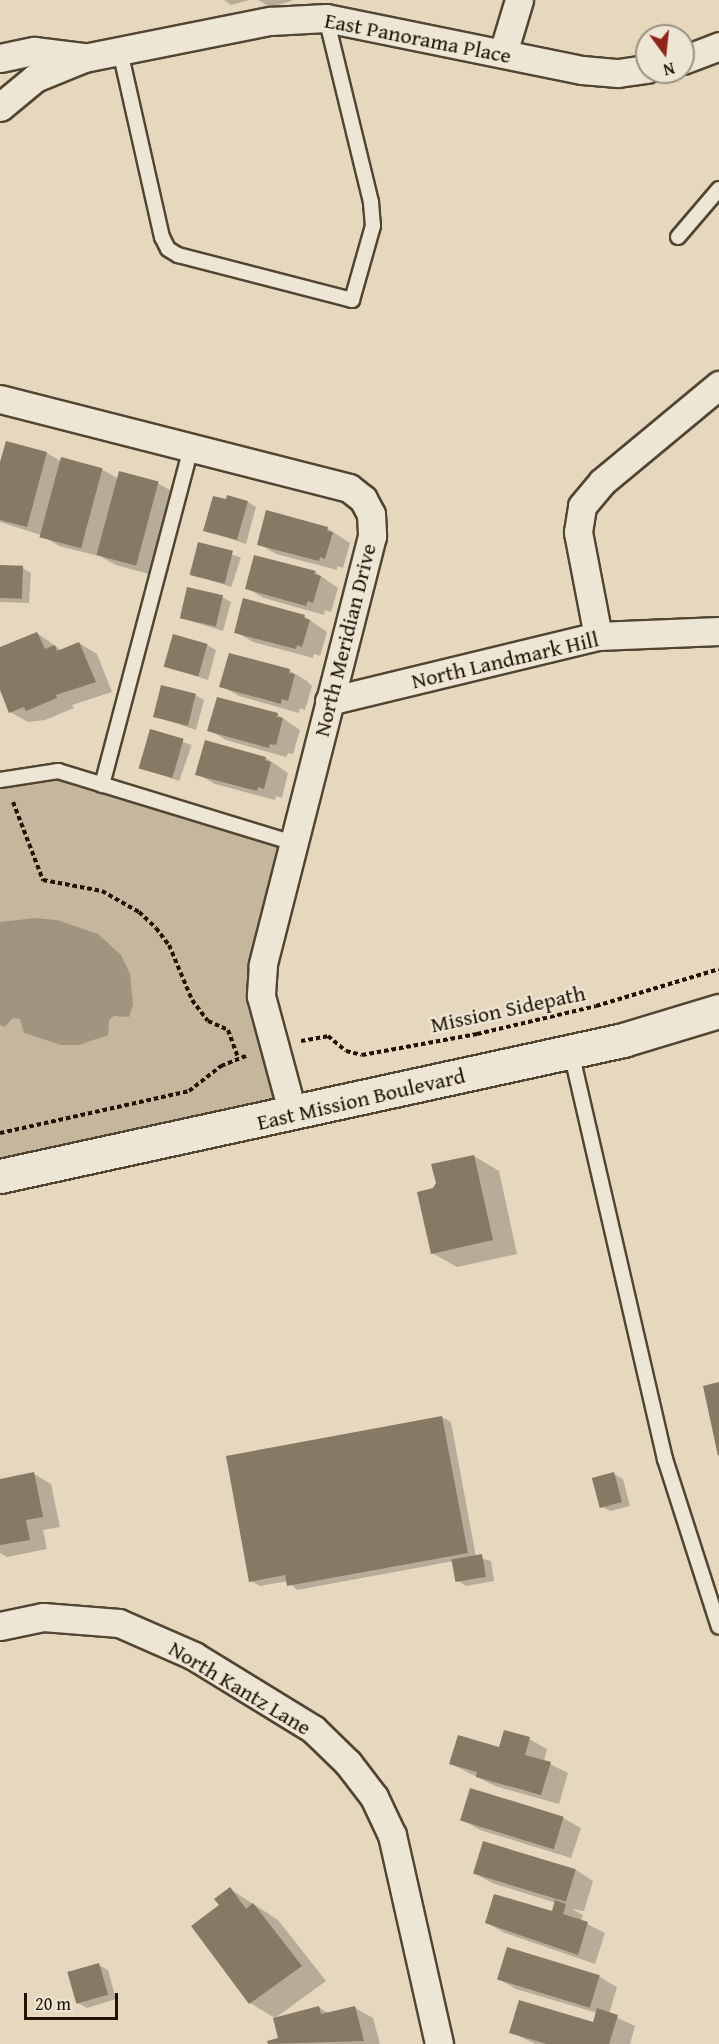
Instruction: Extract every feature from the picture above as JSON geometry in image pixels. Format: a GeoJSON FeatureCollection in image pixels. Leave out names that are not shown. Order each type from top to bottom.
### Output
{"type":"FeatureCollection","features":[{"type":"Feature","properties":{"kind":"main road","name":"East Mission Boulevard"},"geometry":{"type":"LineString","coordinates":[[0,1176],[571,1052],[719,1011]]}},
{"type":"Feature","properties":{"kind":"street"},"geometry":{"type":"LineString","coordinates":[[503,53],[519,0]]}},
{"type":"Feature","properties":{"kind":"street","name":"East Panorama Place"},"geometry":{"type":"LineString","coordinates":[[0,107],[35,78],[84,58],[270,21],[326,18],[582,70],[618,73],[635,71]]}},
{"type":"Feature","properties":{"kind":"street"},"geometry":{"type":"LineString","coordinates":[[695,55],[719,46]]}},
{"type":"Feature","properties":{"kind":"street","name":"East Panorama Place"},"geometry":{"type":"LineString","coordinates":[[0,58],[34,51],[84,58]]}},
{"type":"Feature","properties":{"kind":"street"},"geometry":{"type":"LineString","coordinates":[[598,636],[578,532],[582,506],[602,482],[719,385]]}},
{"type":"Feature","properties":{"kind":"street","name":"North Meridian Drive"},"geometry":{"type":"LineString","coordinates":[[0,399],[349,488],[363,499],[371,514],[372,536],[262,964],[261,996],[293,1114]]}},
{"type":"Feature","properties":{"kind":"street","name":"North Landmark Hill"},"geometry":{"type":"LineString","coordinates":[[329,702],[598,636],[719,631]]}},
{"type":"Feature","properties":{"kind":"street","name":"North Kantz Lane"},"geometry":{"type":"LineString","coordinates":[[0,1626],[43,1617],[119,1623],[194,1656],[313,1729],[348,1763],[374,1797],[392,1835],[439,2044]]}},
{"type":"Feature","properties":{"kind":"lane"},"geometry":{"type":"LineString","coordinates":[[120,51],[162,237],[168,249],[178,255],[352,300],[373,226],[371,202],[326,18]]}},
{"type":"Feature","properties":{"kind":"lane"},"geometry":{"type":"LineString","coordinates":[[678,237],[719,189]]}},
{"type":"Feature","properties":{"kind":"lane"},"geometry":{"type":"LineString","coordinates":[[102,785],[191,448]]}},
{"type":"Feature","properties":{"kind":"lane"},"geometry":{"type":"LineString","coordinates":[[2,779],[58,771],[293,843]]}},
{"type":"Feature","properties":{"kind":"lane"},"geometry":{"type":"LineString","coordinates":[[571,1052],[665,1459],[719,1627]]}},
{"type":"Feature","properties":{"kind":"path"},"geometry":{"type":"LineString","coordinates":[[2,779],[43,880],[102,891],[148,920],[169,945],[200,1012],[228,1030],[238,1057]]}},
{"type":"Feature","properties":{"kind":"path","name":"Mission Sidepath"},"geometry":{"type":"LineString","coordinates":[[306,1040],[328,1036],[346,1051],[362,1055],[477,1034],[596,1006],[719,969]]}},
{"type":"Feature","properties":{"kind":"path"},"geometry":{"type":"LineString","coordinates":[[0,1134],[189,1091],[238,1057],[254,1053]]}},
{"type":"Feature","properties":{"kind":"shaded area"},"geometry":{"type":"Polygon","coordinates":[[[58,771],[293,843],[263,964],[293,1115],[0,1176],[0,780],[58,771]]]}},
{"type":"Feature","properties":{"kind":"shaded area"},"geometry":{"type":"Polygon","coordinates":[[[35,918],[57,920],[98,934],[121,955],[130,974],[133,1005],[129,1017],[114,1016],[109,1020],[108,1035],[79,1045],[61,1045],[24,1033],[20,1019],[13,1018],[5,1027],[0,1025],[0,922],[35,918]]]}},
{"type":"Feature","properties":{"kind":"building"},"geometry":{"type":"Polygon","coordinates":[[[6,441],[47,452],[27,527],[0,520],[0,462],[6,441]]]}},
{"type":"Feature","properties":{"kind":"building"},"geometry":{"type":"Polygon","coordinates":[[[61,457],[103,468],[81,548],[40,537],[61,457]]]}},
{"type":"Feature","properties":{"kind":"building"},"geometry":{"type":"Polygon","coordinates":[[[119,471],[159,482],[136,566],[96,555],[119,471]]]}},
{"type":"Feature","properties":{"kind":"building"},"geometry":{"type":"Polygon","coordinates":[[[227,495],[248,501],[237,540],[203,531],[213,496],[226,499],[227,495]]]}},
{"type":"Feature","properties":{"kind":"building"},"geometry":{"type":"Polygon","coordinates":[[[266,510],[328,527],[327,531],[333,532],[325,559],[320,557],[319,561],[257,545],[266,510]]]}},
{"type":"Feature","properties":{"kind":"building"},"geometry":{"type":"Polygon","coordinates":[[[198,542],[233,551],[225,584],[190,575],[198,542]]]}},
{"type":"Feature","properties":{"kind":"building"},"geometry":{"type":"Polygon","coordinates":[[[254,555],[316,571],[314,574],[321,576],[313,603],[308,601],[306,606],[245,589],[254,555]]]}},
{"type":"Feature","properties":{"kind":"building"},"geometry":{"type":"Polygon","coordinates":[[[0,565],[23,566],[22,599],[0,598],[0,565]]]}},
{"type":"Feature","properties":{"kind":"building"},"geometry":{"type":"Polygon","coordinates":[[[187,587],[223,595],[216,627],[180,618],[187,587]]]}},
{"type":"Feature","properties":{"kind":"building"},"geometry":{"type":"Polygon","coordinates":[[[243,598],[305,615],[304,618],[310,620],[302,647],[297,645],[296,649],[234,633],[243,598]]]}},
{"type":"Feature","properties":{"kind":"building"},"geometry":{"type":"Polygon","coordinates":[[[37,632],[45,649],[55,645],[57,651],[79,642],[96,682],[56,695],[57,698],[26,711],[24,707],[9,713],[0,690],[0,647],[37,632]]]}},
{"type":"Feature","properties":{"kind":"building"},"geometry":{"type":"Polygon","coordinates":[[[173,634],[208,644],[198,677],[164,667],[173,634]]]}},
{"type":"Feature","properties":{"kind":"building"},"geometry":{"type":"Polygon","coordinates":[[[229,653],[290,669],[289,673],[295,674],[288,701],[282,699],[281,704],[219,687],[229,653]]]}},
{"type":"Feature","properties":{"kind":"building"},"geometry":{"type":"Polygon","coordinates":[[[161,685],[196,694],[188,726],[153,717],[161,685]]]}},
{"type":"Feature","properties":{"kind":"building"},"geometry":{"type":"Polygon","coordinates":[[[217,697],[278,713],[277,717],[283,718],[276,745],[270,744],[269,748],[207,731],[217,697]]]}},
{"type":"Feature","properties":{"kind":"building"},"geometry":{"type":"Polygon","coordinates":[[[150,729],[184,739],[172,778],[139,768],[150,729]]]}},
{"type":"Feature","properties":{"kind":"building"},"geometry":{"type":"Polygon","coordinates":[[[205,740],[266,757],[265,760],[271,762],[264,789],[258,787],[257,791],[195,775],[205,740]]]}},
{"type":"Feature","properties":{"kind":"building"},"geometry":{"type":"Polygon","coordinates":[[[474,1155],[493,1240],[431,1254],[417,1192],[433,1188],[436,1183],[431,1164],[474,1155]]]}},
{"type":"Feature","properties":{"kind":"building"},"geometry":{"type":"Polygon","coordinates":[[[719,1382],[719,1455],[718,1456],[703,1386],[719,1382]]]}},
{"type":"Feature","properties":{"kind":"building"},"geometry":{"type":"Polygon","coordinates":[[[442,1416],[468,1553],[287,1586],[285,1575],[249,1582],[226,1456],[442,1416]]]}},
{"type":"Feature","properties":{"kind":"building"},"geometry":{"type":"Polygon","coordinates":[[[34,1472],[43,1517],[26,1520],[30,1540],[0,1545],[0,1479],[34,1472]]]}},
{"type":"Feature","properties":{"kind":"building"},"geometry":{"type":"Polygon","coordinates":[[[614,1472],[622,1502],[600,1508],[592,1478],[614,1472]]]}},
{"type":"Feature","properties":{"kind":"building"},"geometry":{"type":"Polygon","coordinates":[[[482,1554],[486,1577],[455,1582],[451,1559],[482,1554]]]}},
{"type":"Feature","properties":{"kind":"building"},"geometry":{"type":"Polygon","coordinates":[[[504,1730],[530,1737],[525,1755],[551,1762],[541,1795],[476,1777],[477,1772],[449,1764],[458,1735],[499,1747],[504,1730]]]}},
{"type":"Feature","properties":{"kind":"building"},"geometry":{"type":"Polygon","coordinates":[[[470,1788],[564,1817],[554,1849],[460,1821],[470,1788]]]}},
{"type":"Feature","properties":{"kind":"building"},"geometry":{"type":"Polygon","coordinates":[[[483,1841],[576,1869],[566,1902],[473,1874],[483,1841]]]}},
{"type":"Feature","properties":{"kind":"building"},"geometry":{"type":"Polygon","coordinates":[[[230,1887],[246,1909],[253,1903],[302,1966],[249,2004],[191,1926],[219,1905],[214,1899],[230,1887]]]}},
{"type":"Feature","properties":{"kind":"building"},"geometry":{"type":"Polygon","coordinates":[[[494,1894],[552,1911],[555,1900],[566,1904],[563,1914],[588,1922],[578,1955],[485,1923],[494,1894]]]}},
{"type":"Feature","properties":{"kind":"building"},"geometry":{"type":"Polygon","coordinates":[[[507,1947],[600,1975],[590,2008],[497,1980],[507,1947]]]}},
{"type":"Feature","properties":{"kind":"building"},"geometry":{"type":"Polygon","coordinates":[[[99,1963],[108,1995],[76,2004],[67,1972],[99,1963]]]}},
{"type":"Feature","properties":{"kind":"building"},"geometry":{"type":"Polygon","coordinates":[[[519,2000],[593,2022],[597,2008],[618,2015],[609,2044],[547,2044],[509,2033],[519,2000]]]}},
{"type":"Feature","properties":{"kind":"building"},"geometry":{"type":"Polygon","coordinates":[[[319,2006],[321,2014],[355,2006],[364,2041],[268,2044],[267,2041],[278,2038],[273,2018],[319,2006]]]}}]}
